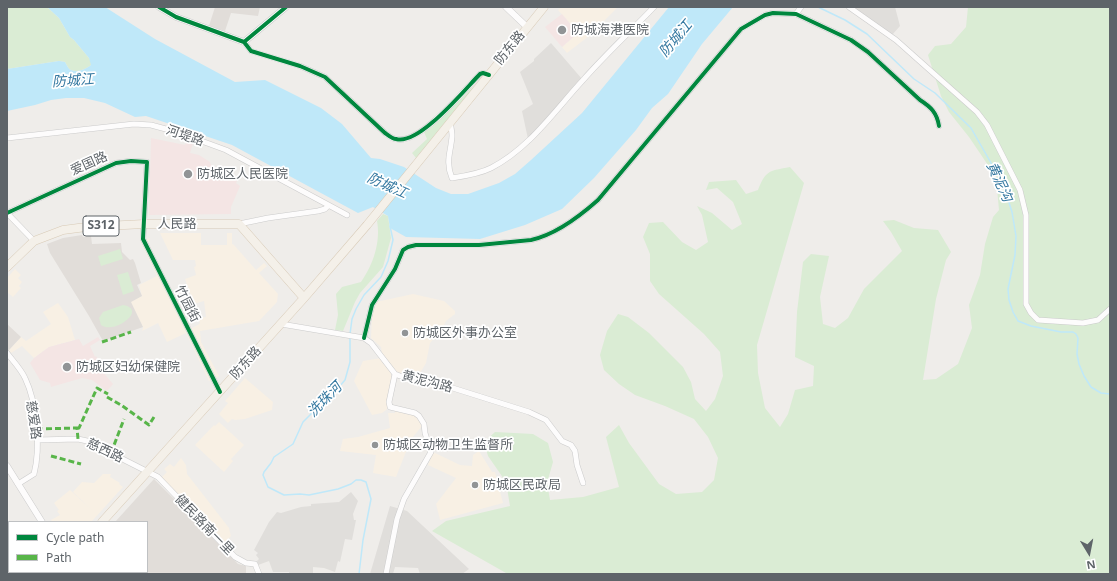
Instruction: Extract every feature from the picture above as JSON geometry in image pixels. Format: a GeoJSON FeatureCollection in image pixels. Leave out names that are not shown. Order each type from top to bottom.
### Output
{"type":"FeatureCollection","features":[{"type":"Feature","properties":{"kind":"main road","name":"防东路"},"geometry":{"type":"LineString","coordinates":[[103,521],[281,324],[372,220],[544,7]]}},
{"type":"Feature","properties":{"kind":"main road","name":"人民路"},"geometry":{"type":"LineString","coordinates":[[7,266],[34,241],[63,230],[86,227],[144,224],[239,224]]}},
{"type":"Feature","properties":{"kind":"main road"},"geometry":{"type":"LineString","coordinates":[[239,224],[304,298]]}},
{"type":"Feature","properties":{"kind":"street"},"geometry":{"type":"LineString","coordinates":[[159,7],[176,17],[244,42],[251,51],[300,66],[325,77],[385,133],[396,140],[411,137],[428,127],[480,74],[486,73],[489,75]]}},
{"type":"Feature","properties":{"kind":"street"},"geometry":{"type":"LineString","coordinates":[[244,42],[286,7]]}},
{"type":"Feature","properties":{"kind":"street"},"geometry":{"type":"LineString","coordinates":[[506,7],[527,27]]}},
{"type":"Feature","properties":{"kind":"street"},"geometry":{"type":"LineString","coordinates":[[450,122],[452,134],[448,166],[452,178],[470,175],[490,169],[514,154],[526,144],[584,78],[654,7]]}},
{"type":"Feature","properties":{"kind":"street"},"geometry":{"type":"LineString","coordinates":[[796,14],[801,7]]}},
{"type":"Feature","properties":{"kind":"street"},"geometry":{"type":"LineString","coordinates":[[849,7],[896,40],[977,112],[987,125],[1020,190],[1026,215],[1025,290],[1026,304],[1031,313],[1038,320],[1083,323],[1098,320],[1110,309]]}},
{"type":"Feature","properties":{"kind":"street"},"geometry":{"type":"LineString","coordinates":[[281,324],[364,338],[372,305],[395,269],[403,250],[408,247],[416,245],[440,244],[465,246],[531,240],[539,238],[575,219],[598,200],[741,28],[765,15],[773,13],[796,14],[851,40],[868,52],[933,110],[939,126]]}},
{"type":"Feature","properties":{"kind":"street","name":"河堤路"},"geometry":{"type":"LineString","coordinates":[[7,138],[134,124],[151,125],[177,132],[226,150],[346,215]]}},
{"type":"Feature","properties":{"kind":"street","name":"爱国路"},"geometry":{"type":"LineString","coordinates":[[7,213],[116,163],[130,161],[148,162],[144,224]]}},
{"type":"Feature","properties":{"kind":"street","name":"人民路"},"geometry":{"type":"LineString","coordinates":[[239,224],[268,218],[318,211],[325,209],[328,206]]}},
{"type":"Feature","properties":{"kind":"street"},"geometry":{"type":"LineString","coordinates":[[7,213],[34,241]]}},
{"type":"Feature","properties":{"kind":"street","name":"竹园街"},"geometry":{"type":"LineString","coordinates":[[144,224],[143,239],[220,392]]}},
{"type":"Feature","properties":{"kind":"street","name":"黄泥沟路"},"geometry":{"type":"LineString","coordinates":[[364,338],[371,343],[395,374],[400,376],[421,378],[529,412],[546,420],[562,441],[571,445],[575,451],[577,465],[583,483]]}},
{"type":"Feature","properties":{"kind":"street","name":"慈爱路"},"geometry":{"type":"LineString","coordinates":[[7,353],[19,368],[27,384],[37,422],[37,461],[34,474],[18,484]]}},
{"type":"Feature","properties":{"kind":"street"},"geometry":{"type":"LineString","coordinates":[[386,574],[397,519],[404,499],[431,452],[425,433],[424,424],[419,416],[415,413],[390,407],[389,402],[395,374]]}},
{"type":"Feature","properties":{"kind":"street","name":"慈西路"},"geometry":{"type":"LineString","coordinates":[[37,440],[78,439],[87,441],[147,472]]}},
{"type":"Feature","properties":{"kind":"street"},"geometry":{"type":"LineString","coordinates":[[7,466],[41,521]]}},
{"type":"Feature","properties":{"kind":"street","name":"健民路南一里"},"geometry":{"type":"LineString","coordinates":[[147,472],[158,477],[235,557],[246,563],[255,564],[259,574]]}},
{"type":"Feature","properties":{"kind":"shaded area"},"geometry":{"type":"Polygon","coordinates":[[[215,7],[260,7],[258,16],[231,13],[225,31],[209,26],[215,7]]]}},
{"type":"Feature","properties":{"kind":"shaded area"},"geometry":{"type":"Polygon","coordinates":[[[562,7],[618,7],[589,36],[567,53],[562,47],[578,33],[558,10],[562,7]]]}},
{"type":"Feature","properties":{"kind":"shaded area"},"geometry":{"type":"Polygon","coordinates":[[[852,7],[895,7],[900,26],[892,35],[852,7]]]}},
{"type":"Feature","properties":{"kind":"shaded area","name":"防城海港医院"},"geometry":{"type":"Polygon","coordinates":[[[562,14],[578,33],[562,47],[545,27],[562,14]]]}},
{"type":"Feature","properties":{"kind":"shaded area"},"geometry":{"type":"Polygon","coordinates":[[[551,43],[582,79],[528,139],[522,111],[533,104],[520,72],[534,61],[534,59],[551,43]]]}},
{"type":"Feature","properties":{"kind":"shaded area","name":"防城区人民医院"},"geometry":{"type":"Polygon","coordinates":[[[151,138],[185,145],[187,140],[193,143],[190,153],[199,155],[210,162],[211,165],[238,179],[236,183],[240,186],[231,207],[231,214],[149,215],[151,138]]]}},
{"type":"Feature","properties":{"kind":"shaded area"},"geometry":{"type":"Polygon","coordinates":[[[160,233],[201,233],[201,245],[227,245],[227,233],[232,233],[232,244],[256,270],[264,263],[267,266],[259,273],[278,294],[277,302],[259,321],[200,331],[201,342],[219,376],[209,381],[186,333],[167,342],[158,323],[142,331],[143,327],[130,302],[142,296],[139,285],[157,276],[140,241],[150,238],[148,243],[190,329],[200,323],[198,318],[206,317],[204,301],[194,304],[185,279],[196,275],[194,267],[196,266],[195,260],[173,260],[160,233]]]}},
{"type":"Feature","properties":{"kind":"shaded area"},"geometry":{"type":"Polygon","coordinates":[[[82,235],[83,237],[91,236],[92,244],[121,243],[122,252],[130,260],[133,259],[141,283],[137,285],[142,296],[131,302],[143,327],[103,341],[50,253],[47,244],[63,238],[82,235]]]}},
{"type":"Feature","properties":{"kind":"shaded area"},"geometry":{"type":"Polygon","coordinates":[[[15,269],[21,275],[18,278],[22,282],[19,286],[21,288],[13,297],[7,292],[7,278],[15,269]]]}},
{"type":"Feature","properties":{"kind":"shaded area","name":"防城区外事办公室"},"geometry":{"type":"Polygon","coordinates":[[[413,294],[444,301],[455,311],[455,314],[446,321],[442,329],[430,343],[426,363],[419,375],[398,373],[382,355],[381,347],[371,338],[372,315],[376,302],[413,294]]]}},
{"type":"Feature","properties":{"kind":"shaded area"},"geometry":{"type":"Polygon","coordinates":[[[58,303],[68,317],[75,340],[49,347],[34,358],[22,346],[11,353],[9,350],[21,337],[26,341],[51,324],[43,312],[58,303]]]}},
{"type":"Feature","properties":{"kind":"shaded area"},"geometry":{"type":"Polygon","coordinates":[[[7,324],[21,337],[9,350],[7,349],[7,324]]]}},
{"type":"Feature","properties":{"kind":"shaded area","name":"防城区妇幼保健院"},"geometry":{"type":"Polygon","coordinates":[[[98,337],[100,340],[90,346],[95,357],[96,356],[98,359],[102,371],[113,384],[107,391],[92,380],[82,378],[51,387],[50,383],[40,380],[30,363],[34,358],[49,347],[79,339],[83,346],[98,337]]]}},
{"type":"Feature","properties":{"kind":"shaded area"},"geometry":{"type":"Polygon","coordinates":[[[381,358],[390,370],[392,378],[389,406],[382,413],[372,415],[354,381],[363,361],[381,358]]]}},
{"type":"Feature","properties":{"kind":"shaded area"},"geometry":{"type":"Polygon","coordinates":[[[245,378],[273,402],[272,410],[245,419],[232,419],[228,423],[219,414],[228,403],[225,401],[245,378]]]}},
{"type":"Feature","properties":{"kind":"shaded area","name":"防城区动物卫生监督所"},"geometry":{"type":"Polygon","coordinates":[[[395,410],[413,415],[420,419],[423,425],[411,439],[396,477],[373,473],[376,455],[340,451],[343,439],[358,437],[390,428],[388,413],[395,413],[395,410]]]}},
{"type":"Feature","properties":{"kind":"shaded area"},"geometry":{"type":"Polygon","coordinates":[[[219,422],[244,445],[231,459],[233,461],[224,472],[195,445],[214,425],[215,426],[219,422]]]}},
{"type":"Feature","properties":{"kind":"shaded area","name":"防城区民政局"},"geometry":{"type":"Polygon","coordinates":[[[479,451],[492,472],[495,472],[503,503],[440,520],[436,504],[456,478],[428,465],[433,452],[460,465],[472,466],[473,455],[479,451]]]}},
{"type":"Feature","properties":{"kind":"shaded area"},"geometry":{"type":"Polygon","coordinates":[[[181,458],[186,465],[187,474],[229,528],[231,536],[224,543],[161,478],[167,472],[164,469],[170,464],[174,467],[181,458]]]}},
{"type":"Feature","properties":{"kind":"shaded area"},"geometry":{"type":"Polygon","coordinates":[[[103,474],[111,474],[110,477],[120,483],[119,484],[123,487],[92,521],[52,521],[60,515],[57,511],[59,510],[54,503],[70,490],[93,511],[73,492],[82,482],[94,483],[103,474]]]}},
{"type":"Feature","properties":{"kind":"shaded area"},"geometry":{"type":"Polygon","coordinates":[[[154,479],[177,502],[181,509],[197,522],[238,564],[246,566],[246,573],[257,574],[86,574],[148,573],[148,521],[116,521],[154,479]]]}},
{"type":"Feature","properties":{"kind":"shaded area"},"geometry":{"type":"Polygon","coordinates":[[[351,492],[358,501],[353,514],[354,520],[356,520],[352,540],[345,539],[340,562],[338,561],[335,572],[324,568],[313,567],[313,574],[289,574],[289,572],[273,572],[269,561],[258,565],[257,561],[259,559],[256,555],[258,553],[254,550],[269,522],[277,512],[281,513],[301,507],[311,506],[311,504],[339,502],[351,492]]]}},
{"type":"Feature","properties":{"kind":"shaded area"},"geometry":{"type":"Polygon","coordinates":[[[390,506],[407,511],[469,569],[462,574],[420,574],[418,568],[395,567],[393,574],[370,574],[390,506]]]}},
{"type":"Feature","properties":{"kind":"green space"},"geometry":{"type":"Polygon","coordinates":[[[7,7],[48,8],[59,18],[70,37],[89,58],[91,65],[81,70],[73,71],[69,69],[65,62],[59,61],[7,69],[7,7]]]}},
{"type":"Feature","properties":{"kind":"green space"},"geometry":{"type":"Polygon","coordinates":[[[968,7],[1110,7],[1110,574],[511,574],[506,573],[432,531],[446,521],[510,506],[506,482],[488,456],[484,442],[495,432],[533,434],[548,443],[553,462],[547,483],[550,500],[583,497],[619,487],[606,437],[619,425],[629,443],[659,484],[676,494],[702,492],[714,480],[718,458],[708,437],[694,419],[635,395],[619,384],[604,370],[600,355],[607,331],[618,314],[628,317],[649,333],[683,367],[691,382],[695,399],[706,411],[715,399],[723,376],[720,352],[704,334],[659,294],[650,281],[650,254],[643,237],[649,223],[663,222],[682,242],[696,250],[708,242],[702,215],[697,206],[712,213],[732,230],[742,224],[733,202],[717,188],[706,190],[709,182],[736,180],[746,194],[758,190],[763,179],[769,172],[790,167],[804,183],[757,345],[758,373],[765,408],[780,427],[788,414],[795,390],[813,386],[814,366],[795,357],[797,312],[803,262],[811,254],[829,256],[820,297],[823,324],[835,328],[848,318],[864,289],[902,251],[883,221],[894,220],[914,228],[938,230],[951,252],[946,260],[936,299],[923,380],[936,379],[958,364],[972,328],[969,305],[980,275],[985,244],[993,217],[999,210],[996,177],[969,137],[949,112],[941,96],[928,55],[935,46],[951,44],[966,27],[968,7]]]}},
{"type":"Feature","properties":{"kind":"green space"},"geometry":{"type":"Polygon","coordinates":[[[474,86],[416,158],[412,153],[427,139],[424,132],[436,123],[474,86]]]}},
{"type":"Feature","properties":{"kind":"green space"},"geometry":{"type":"Polygon","coordinates":[[[383,214],[388,216],[391,238],[383,267],[360,293],[343,331],[335,330],[338,315],[336,294],[342,287],[361,282],[375,253],[378,237],[377,221],[383,214]]]}},
{"type":"Feature","properties":{"kind":"green space"},"geometry":{"type":"Polygon","coordinates":[[[120,249],[123,259],[101,266],[98,256],[120,249]]]}},
{"type":"Feature","properties":{"kind":"green space"},"geometry":{"type":"Polygon","coordinates":[[[128,272],[134,291],[123,295],[117,275],[128,272]]]}},
{"type":"Feature","properties":{"kind":"green space"},"geometry":{"type":"Polygon","coordinates":[[[123,305],[130,307],[132,311],[131,316],[127,320],[114,327],[101,325],[99,318],[103,312],[123,305]]]}},
{"type":"Feature","properties":{"kind":"water","name":"防城江"},"geometry":{"type":"Polygon","coordinates":[[[47,7],[105,7],[155,39],[235,82],[265,80],[321,108],[342,124],[371,158],[380,159],[404,167],[436,188],[451,194],[468,194],[499,183],[515,174],[582,113],[669,7],[733,7],[702,44],[668,94],[652,108],[636,130],[594,178],[562,209],[525,225],[480,239],[406,237],[390,228],[388,216],[373,207],[358,213],[232,145],[146,116],[135,117],[105,103],[84,98],[66,98],[51,100],[7,111],[7,69],[59,61],[65,62],[69,69],[73,71],[87,68],[91,65],[89,58],[70,37],[59,18],[47,7]]]}},
{"type":"Feature","properties":{"kind":"waterway","name":"黄泥沟"},"geometry":{"type":"LineString","coordinates":[[749,7],[754,7]]}},
{"type":"Feature","properties":{"kind":"waterway","name":"黄泥沟"},"geometry":{"type":"LineString","coordinates":[[818,7],[845,20],[867,34],[914,79],[935,93],[971,128],[1003,184],[1012,212],[1016,236],[1015,255],[1008,289],[1009,300],[1013,312],[1018,321],[1031,326],[1061,332],[1073,332],[1076,334],[1078,338],[1077,354],[1084,376],[1091,387],[1101,393],[1110,394]]}},
{"type":"Feature","properties":{"kind":"waterway","name":"洗珠河"},"geometry":{"type":"LineString","coordinates":[[350,334],[352,319],[356,309],[364,295],[381,277],[388,261],[393,240],[390,226]]}},
{"type":"Feature","properties":{"kind":"waterway","name":"洗珠河"},"geometry":{"type":"LineString","coordinates":[[350,337],[350,362],[345,380],[326,402],[303,422],[293,444],[274,457],[263,475],[268,487],[284,495],[309,495],[338,489],[351,484],[356,480],[366,482],[371,499],[363,540],[359,574]]}},
{"type":"Feature","properties":{"kind":"marked path"},"geometry":{"type":"LineString","coordinates":[[102,342],[131,332]]}},
{"type":"Feature","properties":{"kind":"marked path"},"geometry":{"type":"LineString","coordinates":[[77,428],[79,428],[97,388],[108,394]]}},
{"type":"Feature","properties":{"kind":"marked path"},"geometry":{"type":"LineString","coordinates":[[107,397],[149,425],[154,417]]}},
{"type":"Feature","properties":{"kind":"marked path"},"geometry":{"type":"LineString","coordinates":[[111,453],[124,419]]}},
{"type":"Feature","properties":{"kind":"marked path"},"geometry":{"type":"LineString","coordinates":[[37,429],[77,428],[78,439]]}},
{"type":"Feature","properties":{"kind":"marked path"},"geometry":{"type":"LineString","coordinates":[[51,456],[81,464]]}},
{"type":"Feature","properties":{"kind":"cycle path"},"geometry":{"type":"LineString","coordinates":[[159,7],[176,17],[244,42]]}},
{"type":"Feature","properties":{"kind":"cycle path"},"geometry":{"type":"LineString","coordinates":[[244,42],[286,7]]}},
{"type":"Feature","properties":{"kind":"cycle path"},"geometry":{"type":"LineString","coordinates":[[364,338],[372,305],[395,269],[403,250],[416,245],[479,245],[531,240],[549,234],[566,224],[598,200],[741,29],[765,15],[773,13],[796,14],[851,40],[868,52],[927,105],[937,117],[939,126]]}},
{"type":"Feature","properties":{"kind":"cycle path"},"geometry":{"type":"LineString","coordinates":[[244,42],[251,51],[300,66],[325,77],[385,133],[395,139],[406,139],[417,134],[441,115],[480,74],[483,73],[489,75]]}},
{"type":"Feature","properties":{"kind":"cycle path"},"geometry":{"type":"LineString","coordinates":[[7,213],[116,163],[131,161],[147,162],[143,239],[220,392]]}},
{"type":"Feature","properties":{"kind":"place","name":"防城海港医院"},"geometry":{"type":"Point","coordinates":[562,30]}},
{"type":"Feature","properties":{"kind":"place","name":"防城区人民医院"},"geometry":{"type":"Point","coordinates":[188,174]}},
{"type":"Feature","properties":{"kind":"place","name":"防城区外事办公室"},"geometry":{"type":"Point","coordinates":[405,333]}},
{"type":"Feature","properties":{"kind":"place","name":"防城区妇幼保健院"},"geometry":{"type":"Point","coordinates":[67,367]}},
{"type":"Feature","properties":{"kind":"place","name":"防城区动物卫生监督所"},"geometry":{"type":"Point","coordinates":[375,445]}},
{"type":"Feature","properties":{"kind":"place","name":"防城区民政局"},"geometry":{"type":"Point","coordinates":[475,485]}}]}
